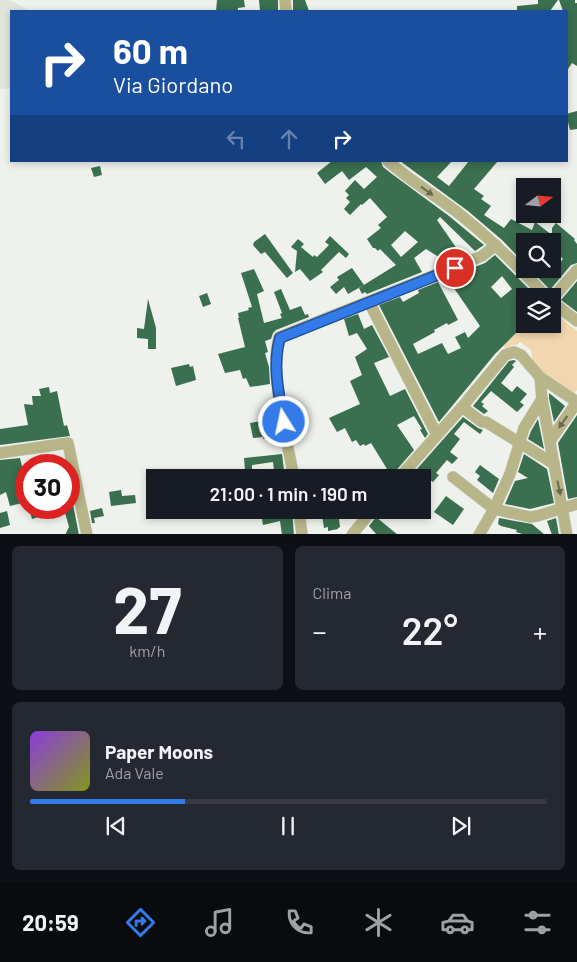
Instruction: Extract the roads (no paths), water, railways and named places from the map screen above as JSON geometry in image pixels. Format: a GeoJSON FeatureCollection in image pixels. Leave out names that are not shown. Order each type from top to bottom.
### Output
{"type":"FeatureCollection","features":[{"type":"Feature","properties":{"kind":"street"},"geometry":{"type":"LineString","coordinates":[[389,162],[461,215],[496,245],[538,288]]}},
{"type":"Feature","properties":{"kind":"street"},"geometry":{"type":"LineString","coordinates":[[292,469],[278,385],[276,351],[280,338],[482,256],[496,245]]}},
{"type":"Feature","properties":{"kind":"street"},"geometry":{"type":"LineString","coordinates":[[561,290],[577,270]]}},
{"type":"Feature","properties":{"kind":"street"},"geometry":{"type":"LineString","coordinates":[[369,302],[438,435]]}},
{"type":"Feature","properties":{"kind":"street"},"geometry":{"type":"LineString","coordinates":[[561,308],[577,321]]}},
{"type":"Feature","properties":{"kind":"street"},"geometry":{"type":"LineString","coordinates":[[407,469],[506,355],[514,352],[520,354],[540,377],[577,402],[550,441]]}},
{"type":"Feature","properties":{"kind":"street"},"geometry":{"type":"LineString","coordinates":[[540,377],[542,399],[567,534]]}},
{"type":"Feature","properties":{"kind":"street"},"geometry":{"type":"LineString","coordinates":[[479,534],[494,509],[510,474],[524,428],[542,399]]}},
{"type":"Feature","properties":{"kind":"street"},"geometry":{"type":"LineString","coordinates":[[462,407],[482,422],[486,422],[554,464]]}},
{"type":"Feature","properties":{"kind":"street"},"geometry":{"type":"LineString","coordinates":[[0,453],[68,443],[87,534]]}},
{"type":"Feature","properties":{"kind":"street"},"geometry":{"type":"LineString","coordinates":[[454,477],[494,509],[537,516],[577,504]]}},
{"type":"Feature","properties":{"kind":"street"},"geometry":{"type":"LineString","coordinates":[[300,519],[302,534]]}},
{"type":"Feature","properties":{"kind":"street"},"geometry":{"type":"LineString","coordinates":[[352,534],[364,519]]}}]}
